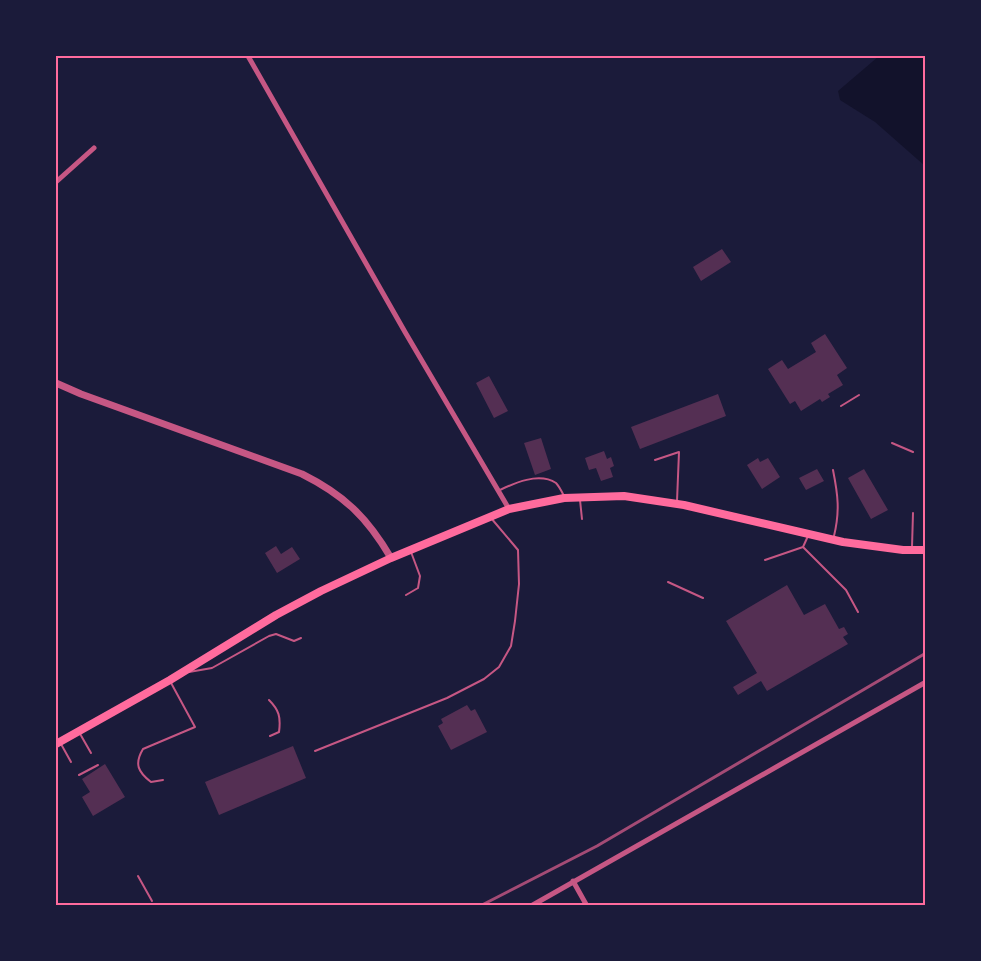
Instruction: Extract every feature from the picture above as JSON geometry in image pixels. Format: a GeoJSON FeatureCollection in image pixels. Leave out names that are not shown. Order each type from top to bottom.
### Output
{"type":"FeatureCollection","features":[{"type":"Feature","properties":{"kind":"main road"},"geometry":{"type":"LineString","coordinates":[[58,742],[170,680],[276,615],[321,591],[391,558],[509,509],[566,498],[624,496],[677,504],[833,539],[926,550]]}},
{"type":"Feature","properties":{"kind":"street"},"geometry":{"type":"LineString","coordinates":[[248,56],[509,509]]}},
{"type":"Feature","properties":{"kind":"street"},"geometry":{"type":"LineString","coordinates":[[56,182],[94,148]]}},
{"type":"Feature","properties":{"kind":"street"},"geometry":{"type":"LineString","coordinates":[[56,382],[81,394],[302,474],[324,485],[362,515],[391,558]]}},
{"type":"Feature","properties":{"kind":"street"},"geometry":{"type":"LineString","coordinates":[[531,906],[926,682]]}},
{"type":"Feature","properties":{"kind":"street"},"geometry":{"type":"LineString","coordinates":[[573,881],[587,906]]}},
{"type":"Feature","properties":{"kind":"lane"},"geometry":{"type":"LineString","coordinates":[[841,406],[859,395]]}},
{"type":"Feature","properties":{"kind":"lane"},"geometry":{"type":"LineString","coordinates":[[892,443],[913,452]]}},
{"type":"Feature","properties":{"kind":"lane"},"geometry":{"type":"LineString","coordinates":[[655,460],[679,452],[677,504]]}},
{"type":"Feature","properties":{"kind":"lane"},"geometry":{"type":"LineString","coordinates":[[833,470],[838,499],[838,517],[833,539]]}},
{"type":"Feature","properties":{"kind":"lane"},"geometry":{"type":"LineString","coordinates":[[498,491],[530,479],[544,479],[556,484],[566,498]]}},
{"type":"Feature","properties":{"kind":"lane"},"geometry":{"type":"LineString","coordinates":[[580,497],[582,519]]}},
{"type":"Feature","properties":{"kind":"lane"},"geometry":{"type":"LineString","coordinates":[[912,550],[913,513]]}},
{"type":"Feature","properties":{"kind":"lane"},"geometry":{"type":"LineString","coordinates":[[315,751],[447,698],[484,679],[499,667],[511,646],[519,584],[518,550],[489,516]]}},
{"type":"Feature","properties":{"kind":"lane"},"geometry":{"type":"LineString","coordinates":[[765,560],[803,547],[809,534]]}},
{"type":"Feature","properties":{"kind":"lane"},"geometry":{"type":"LineString","coordinates":[[803,547],[846,590],[858,612]]}},
{"type":"Feature","properties":{"kind":"lane"},"geometry":{"type":"LineString","coordinates":[[406,595],[418,588],[420,576],[410,550]]}},
{"type":"Feature","properties":{"kind":"lane"},"geometry":{"type":"LineString","coordinates":[[668,582],[703,598]]}},
{"type":"Feature","properties":{"kind":"lane"},"geometry":{"type":"LineString","coordinates":[[178,674],[213,668],[268,636],[276,634],[294,642],[301,638]]}},
{"type":"Feature","properties":{"kind":"lane"},"geometry":{"type":"LineString","coordinates":[[163,780],[151,782],[142,775],[137,765],[138,757],[143,749],[195,727],[170,680]]}},
{"type":"Feature","properties":{"kind":"lane"},"geometry":{"type":"LineString","coordinates":[[269,700],[276,707],[281,719],[279,732],[270,736]]}},
{"type":"Feature","properties":{"kind":"lane"},"geometry":{"type":"LineString","coordinates":[[78,730],[92,753]]}},
{"type":"Feature","properties":{"kind":"lane"},"geometry":{"type":"LineString","coordinates":[[58,742],[71,762]]}},
{"type":"Feature","properties":{"kind":"lane"},"geometry":{"type":"LineString","coordinates":[[79,775],[98,765]]}},
{"type":"Feature","properties":{"kind":"lane"},"geometry":{"type":"LineString","coordinates":[[138,876],[152,901]]}},
{"type":"Feature","properties":{"kind":"shaded area"},"geometry":{"type":"Polygon","coordinates":[[[879,56],[925,56],[925,166],[875,122],[840,100],[838,91],[879,56]]]}},
{"type":"Feature","properties":{"kind":"building"},"geometry":{"type":"Polygon","coordinates":[[[722,249],[731,262],[701,281],[693,267],[722,249]]]}},
{"type":"Feature","properties":{"kind":"building"},"geometry":{"type":"Polygon","coordinates":[[[825,334],[847,368],[837,375],[843,385],[828,394],[830,397],[822,402],[820,399],[801,411],[795,401],[790,404],[768,369],[782,360],[788,369],[816,352],[811,343],[825,334]]]}},
{"type":"Feature","properties":{"kind":"building"},"geometry":{"type":"Polygon","coordinates":[[[489,376],[508,411],[494,418],[476,383],[489,376]]]}},
{"type":"Feature","properties":{"kind":"building"},"geometry":{"type":"Polygon","coordinates":[[[718,394],[726,416],[640,449],[631,427],[718,394]]]}},
{"type":"Feature","properties":{"kind":"building"},"geometry":{"type":"Polygon","coordinates":[[[541,438],[551,469],[535,475],[524,443],[541,438]]]}},
{"type":"Feature","properties":{"kind":"building"},"geometry":{"type":"Polygon","coordinates":[[[604,451],[607,459],[611,457],[614,466],[610,468],[613,477],[601,481],[596,468],[589,470],[585,458],[604,451]]]}},
{"type":"Feature","properties":{"kind":"building"},"geometry":{"type":"Polygon","coordinates":[[[758,458],[760,462],[768,458],[780,477],[762,489],[747,465],[758,458]]]}},
{"type":"Feature","properties":{"kind":"building"},"geometry":{"type":"Polygon","coordinates":[[[817,469],[824,481],[806,490],[799,478],[817,469]]]}},
{"type":"Feature","properties":{"kind":"building"},"geometry":{"type":"Polygon","coordinates":[[[864,469],[888,510],[871,519],[848,478],[864,469]]]}},
{"type":"Feature","properties":{"kind":"building"},"geometry":{"type":"Polygon","coordinates":[[[276,546],[281,554],[292,547],[300,559],[277,573],[265,553],[276,546]]]}},
{"type":"Feature","properties":{"kind":"building"},"geometry":{"type":"Polygon","coordinates":[[[787,585],[804,615],[825,604],[839,629],[844,627],[848,634],[843,637],[848,644],[767,691],[761,681],[738,695],[733,687],[757,673],[726,621],[787,585]]]}},
{"type":"Feature","properties":{"kind":"building"},"geometry":{"type":"Polygon","coordinates":[[[467,705],[471,711],[475,709],[487,732],[451,750],[438,726],[443,723],[441,719],[467,705]]]}},
{"type":"Feature","properties":{"kind":"building"},"geometry":{"type":"Polygon","coordinates":[[[293,746],[306,778],[219,815],[205,782],[293,746]]]}},
{"type":"Feature","properties":{"kind":"building"},"geometry":{"type":"Polygon","coordinates":[[[105,764],[125,797],[93,816],[82,797],[90,792],[82,779],[105,764]]]}},
{"type":"Feature","properties":{"kind":"railway"},"geometry":{"type":"LineString","coordinates":[[480,906],[597,846],[926,653]]}}]}
